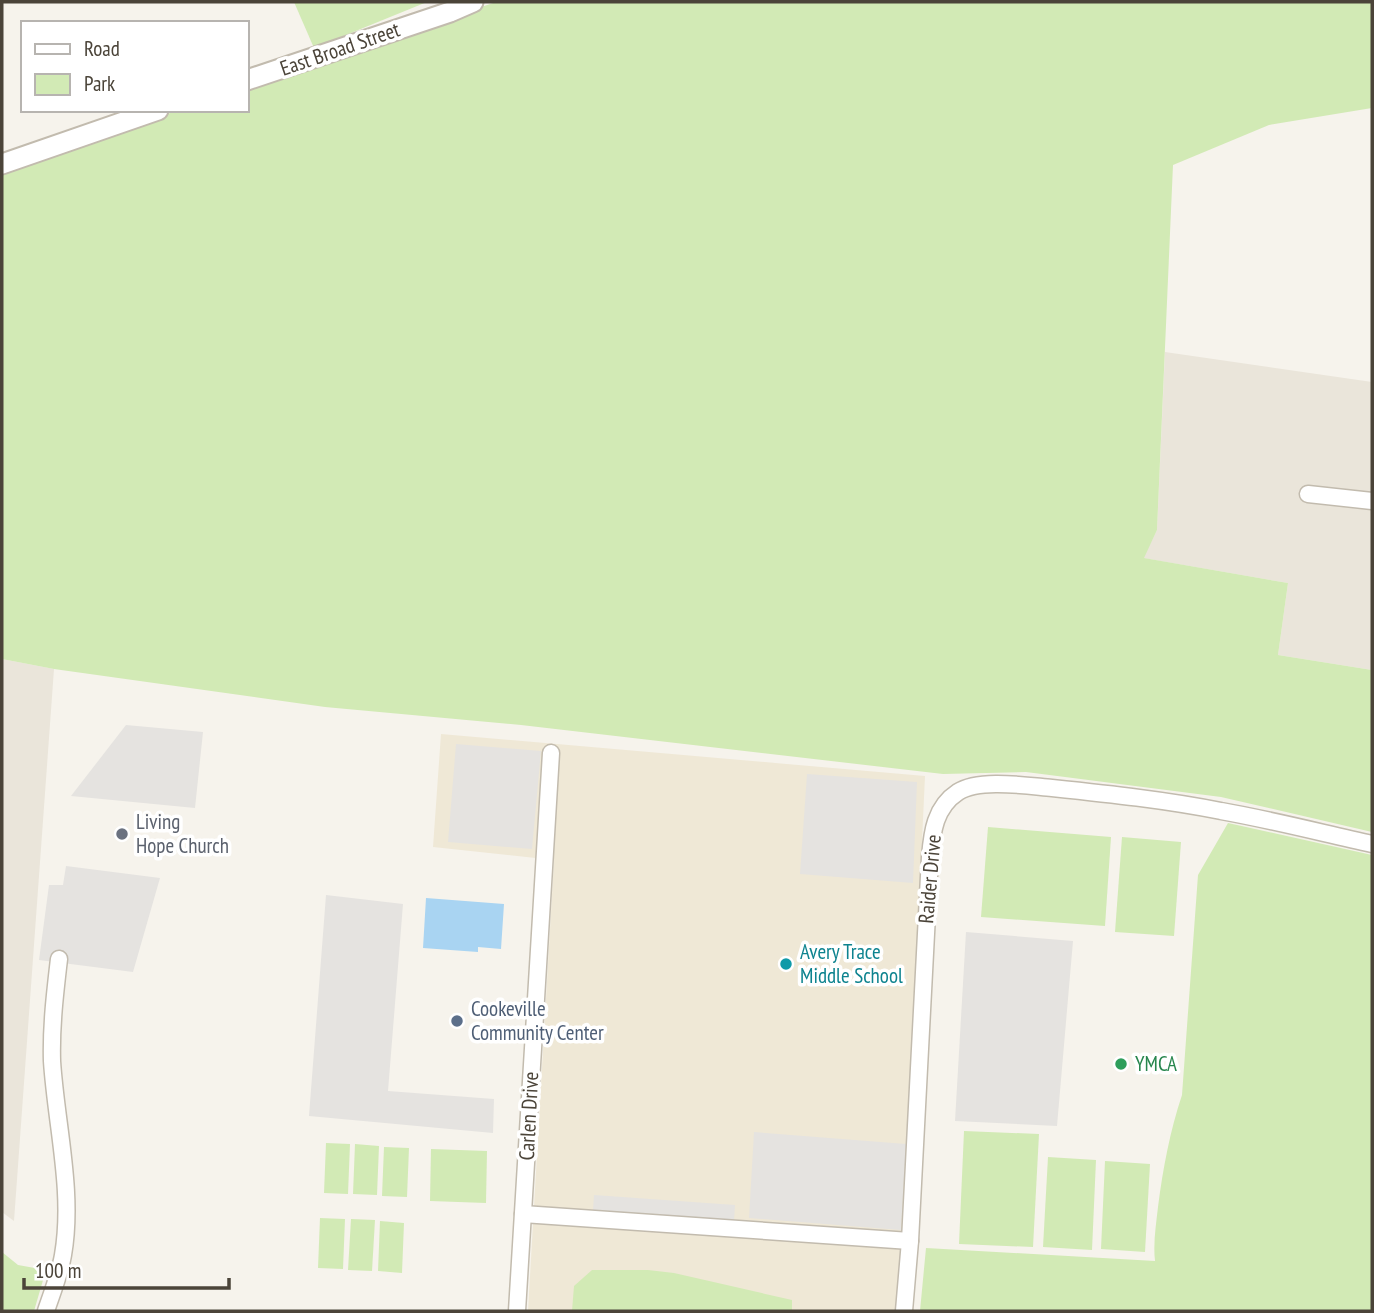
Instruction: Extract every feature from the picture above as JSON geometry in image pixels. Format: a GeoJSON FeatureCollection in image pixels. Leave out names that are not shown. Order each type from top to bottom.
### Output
{"type":"FeatureCollection","features":[{"type":"Feature","properties":{"kind":"street","name":"East Broad Street"},"geometry":{"type":"LineString","coordinates":[[248,80],[473,2]]}},
{"type":"Feature","properties":{"kind":"street"},"geometry":{"type":"LineString","coordinates":[[2,164],[152,112]]}},
{"type":"Feature","properties":{"kind":"street"},"geometry":{"type":"LineString","coordinates":[[1308,494],[1372,501]]}},
{"type":"Feature","properties":{"kind":"street","name":"Carlen Drive"},"geometry":{"type":"LineString","coordinates":[[517,1311],[551,753]]}},
{"type":"Feature","properties":{"kind":"street","name":"Raider Drive"},"geometry":{"type":"LineString","coordinates":[[904,1311],[932,830],[942,806],[959,790],[986,783],[1108,794],[1220,810],[1372,844]]}},
{"type":"Feature","properties":{"kind":"street"},"geometry":{"type":"LineString","coordinates":[[46,1311],[63,1256],[66,1216],[52,1062],[52,1017],[59,959]]}},
{"type":"Feature","properties":{"kind":"street"},"geometry":{"type":"LineString","coordinates":[[523,1214],[910,1241]]}},
{"type":"Feature","properties":{"kind":"shaded area"},"geometry":{"type":"Polygon","coordinates":[[[1165,352],[1372,382],[1372,670],[1278,655],[1288,583],[1143,558],[1157,530],[1165,352]]]}},
{"type":"Feature","properties":{"kind":"shaded area"},"geometry":{"type":"Polygon","coordinates":[[[2,659],[54,669],[14,1221],[2,1212],[2,659]]]}},
{"type":"Feature","properties":{"kind":"shaded area"},"geometry":{"type":"Polygon","coordinates":[[[126,725],[203,732],[195,808],[71,796],[126,725]]]}},
{"type":"Feature","properties":{"kind":"shaded area"},"geometry":{"type":"Polygon","coordinates":[[[441,734],[925,776],[908,1146],[897,1311],[528,1311],[554,860],[433,847],[441,734]]]}},
{"type":"Feature","properties":{"kind":"shaded area"},"geometry":{"type":"Polygon","coordinates":[[[456,744],[541,751],[532,849],[448,842],[456,744]]]}},
{"type":"Feature","properties":{"kind":"shaded area"},"geometry":{"type":"Polygon","coordinates":[[[807,774],[917,782],[913,883],[800,874],[807,774]]]}},
{"type":"Feature","properties":{"kind":"shaded area"},"geometry":{"type":"Polygon","coordinates":[[[66,866],[160,878],[133,972],[39,960],[49,885],[63,885],[66,866]]]}},
{"type":"Feature","properties":{"kind":"shaded area"},"geometry":{"type":"Polygon","coordinates":[[[326,895],[403,904],[388,1091],[494,1099],[493,1133],[309,1116],[326,895]]]}},
{"type":"Feature","properties":{"kind":"shaded area"},"geometry":{"type":"Polygon","coordinates":[[[966,932],[1073,941],[1057,1126],[955,1121],[966,932]]]}},
{"type":"Feature","properties":{"kind":"shaded area"},"geometry":{"type":"Polygon","coordinates":[[[754,1132],[906,1144],[901,1230],[749,1218],[754,1132]]]}},
{"type":"Feature","properties":{"kind":"shaded area"},"geometry":{"type":"Polygon","coordinates":[[[594,1195],[735,1205],[734,1221],[593,1210],[594,1195]]]}},
{"type":"Feature","properties":{"kind":"green space"},"geometry":{"type":"Polygon","coordinates":[[[294,2],[427,2],[314,48],[294,2]]]}},
{"type":"Feature","properties":{"kind":"green space"},"geometry":{"type":"Polygon","coordinates":[[[496,2],[1372,2],[1372,108],[1269,125],[1173,165],[1157,530],[1144,558],[1288,583],[1278,655],[1372,670],[1372,832],[1221,797],[1026,772],[943,774],[521,725],[325,707],[54,669],[2,659],[2,173],[29,161],[173,112],[248,112],[248,87],[496,2]]]}},
{"type":"Feature","properties":{"kind":"green space"},"geometry":{"type":"Polygon","coordinates":[[[1228,823],[1372,855],[1372,1311],[920,1311],[926,1248],[1155,1261],[1155,1234],[1162,1178],[1182,1095],[1198,875],[1228,823]]]}},
{"type":"Feature","properties":{"kind":"green space"},"geometry":{"type":"Polygon","coordinates":[[[988,827],[1111,837],[1105,926],[981,917],[988,827]]]}},
{"type":"Feature","properties":{"kind":"green space"},"geometry":{"type":"Polygon","coordinates":[[[1122,837],[1181,842],[1174,936],[1115,932],[1122,837]]]}},
{"type":"Feature","properties":{"kind":"green space"},"geometry":{"type":"Polygon","coordinates":[[[964,1131],[1039,1134],[1033,1247],[959,1244],[964,1131]]]}},
{"type":"Feature","properties":{"kind":"green space"},"geometry":{"type":"Polygon","coordinates":[[[326,1143],[350,1144],[348,1194],[324,1193],[326,1143]]]}},
{"type":"Feature","properties":{"kind":"green space"},"geometry":{"type":"Polygon","coordinates":[[[355,1144],[379,1146],[377,1195],[353,1194],[355,1144]]]}},
{"type":"Feature","properties":{"kind":"green space"},"geometry":{"type":"Polygon","coordinates":[[[384,1147],[409,1148],[407,1197],[382,1196],[384,1147]]]}},
{"type":"Feature","properties":{"kind":"green space"},"geometry":{"type":"Polygon","coordinates":[[[431,1149],[487,1151],[486,1203],[430,1201],[431,1149]]]}},
{"type":"Feature","properties":{"kind":"green space"},"geometry":{"type":"Polygon","coordinates":[[[1048,1157],[1096,1160],[1092,1250],[1043,1247],[1048,1157]]]}},
{"type":"Feature","properties":{"kind":"green space"},"geometry":{"type":"Polygon","coordinates":[[[1105,1161],[1150,1164],[1145,1252],[1101,1249],[1105,1161]]]}},
{"type":"Feature","properties":{"kind":"green space"},"geometry":{"type":"Polygon","coordinates":[[[320,1218],[345,1219],[343,1269],[318,1268],[320,1218]]]}},
{"type":"Feature","properties":{"kind":"green space"},"geometry":{"type":"Polygon","coordinates":[[[351,1219],[375,1220],[372,1271],[348,1270],[351,1219]]]}},
{"type":"Feature","properties":{"kind":"green space"},"geometry":{"type":"Polygon","coordinates":[[[380,1221],[404,1223],[402,1273],[378,1271],[380,1221]]]}},
{"type":"Feature","properties":{"kind":"green space"},"geometry":{"type":"Polygon","coordinates":[[[2,1252],[18,1265],[46,1270],[34,1311],[2,1311],[2,1252]]]}},
{"type":"Feature","properties":{"kind":"green space"},"geometry":{"type":"Polygon","coordinates":[[[592,1270],[674,1273],[792,1300],[792,1311],[572,1311],[574,1286],[592,1270]]]}},
{"type":"Feature","properties":{"kind":"water"},"geometry":{"type":"Polygon","coordinates":[[[426,898],[504,904],[501,949],[478,947],[478,952],[423,948],[426,898]]]}},
{"type":"Feature","properties":{"kind":"place","name":"Living Hope Church"},"geometry":{"type":"Point","coordinates":[122,834]}},
{"type":"Feature","properties":{"kind":"place","name":"Avery Trace Middle School"},"geometry":{"type":"Point","coordinates":[786,964]}},
{"type":"Feature","properties":{"kind":"place","name":"Cookeville Community Center"},"geometry":{"type":"Point","coordinates":[457,1021]}},
{"type":"Feature","properties":{"kind":"place","name":"YMCA"},"geometry":{"type":"Point","coordinates":[1121,1064]}}]}
